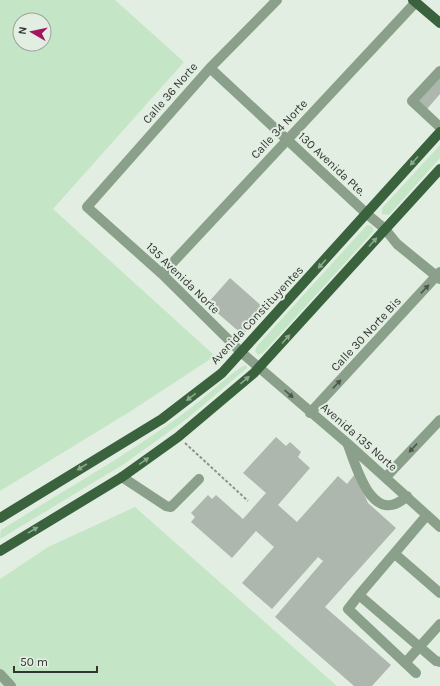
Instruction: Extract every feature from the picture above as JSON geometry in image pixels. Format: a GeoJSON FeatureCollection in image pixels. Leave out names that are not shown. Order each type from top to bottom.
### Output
{"type":"FeatureCollection","features":[{"type":"Feature","properties":{"kind":"main road"},"geometry":{"type":"LineString","coordinates":[[414,1],[440,23]]}},
{"type":"Feature","properties":{"kind":"main road","name":"Avenida Constituyentes"},"geometry":{"type":"LineString","coordinates":[[0,518],[162,419],[222,373],[242,353],[440,132]]}},
{"type":"Feature","properties":{"kind":"main road"},"geometry":{"type":"LineString","coordinates":[[0,551],[122,476],[178,437],[260,368],[440,169]]}},
{"type":"Feature","properties":{"kind":"street","name":"Calle 36 Norte"},"geometry":{"type":"LineString","coordinates":[[87,207],[210,68],[277,0]]}},
{"type":"Feature","properties":{"kind":"street","name":"Calle 34 Norte"},"geometry":{"type":"LineString","coordinates":[[162,274],[414,1]]}},
{"type":"Feature","properties":{"kind":"street","name":"130 Avenida Pte."},"geometry":{"type":"LineString","coordinates":[[210,68],[366,214],[385,229],[397,244],[439,275]]}},
{"type":"Feature","properties":{"kind":"street"},"geometry":{"type":"LineString","coordinates":[[440,71],[412,101],[440,127]]}},
{"type":"Feature","properties":{"kind":"street","name":"135 Avenida Norte"},"geometry":{"type":"LineString","coordinates":[[87,207],[162,274],[242,353],[260,368]]}},
{"type":"Feature","properties":{"kind":"street","name":"Calle 30 Norte Bis"},"geometry":{"type":"LineString","coordinates":[[310,413],[439,275]]}},
{"type":"Feature","properties":{"kind":"street","name":"Avenida 135 Norte"},"geometry":{"type":"LineString","coordinates":[[260,368],[310,413],[347,443],[440,527]]}},
{"type":"Feature","properties":{"kind":"street"},"geometry":{"type":"LineString","coordinates":[[386,478],[440,420]]}},
{"type":"Feature","properties":{"kind":"street"},"geometry":{"type":"LineString","coordinates":[[347,443],[364,486],[379,504],[389,506],[399,504],[407,496]]}},
{"type":"Feature","properties":{"kind":"street"},"geometry":{"type":"LineString","coordinates":[[122,476],[166,506],[171,507],[199,479]]}},
{"type":"Feature","properties":{"kind":"street"},"geometry":{"type":"LineString","coordinates":[[416,673],[348,609],[427,515]]}},
{"type":"Feature","properties":{"kind":"street"},"geometry":{"type":"LineString","coordinates":[[395,554],[440,593]]}},
{"type":"Feature","properties":{"kind":"street"},"geometry":{"type":"LineString","coordinates":[[359,595],[436,661],[440,662]]}},
{"type":"Feature","properties":{"kind":"street"},"geometry":{"type":"LineString","coordinates":[[405,663],[440,624]]}},
{"type":"Feature","properties":{"kind":"street"},"geometry":{"type":"LineString","coordinates":[[0,674],[11,686]]}},
{"type":"Feature","properties":{"kind":"path"},"geometry":{"type":"LineString","coordinates":[[178,437],[248,501]]}},
{"type":"Feature","properties":{"kind":"green space"},"geometry":{"type":"Polygon","coordinates":[[[0,0],[115,0],[184,62],[53,209],[215,356],[131,411],[0,491],[0,0]]]}},
{"type":"Feature","properties":{"kind":"green space"},"geometry":{"type":"Polygon","coordinates":[[[440,145],[440,158],[389,215],[382,214],[382,208],[440,145]]]}},
{"type":"Feature","properties":{"kind":"green space"},"geometry":{"type":"Polygon","coordinates":[[[367,225],[372,226],[374,231],[264,352],[258,355],[255,351],[257,346],[367,225]]]}},
{"type":"Feature","properties":{"kind":"green space"},"geometry":{"type":"Polygon","coordinates":[[[246,365],[247,368],[188,418],[124,464],[0,539],[1,530],[128,452],[177,418],[230,375],[246,365]]]}},
{"type":"Feature","properties":{"kind":"green space"},"geometry":{"type":"Polygon","coordinates":[[[135,507],[337,686],[0,686],[0,579],[48,547],[135,507]]]}},
{"type":"Feature","properties":{"kind":"building"},"geometry":{"type":"Polygon","coordinates":[[[440,76],[440,94],[427,109],[418,101],[440,76]]]}},
{"type":"Feature","properties":{"kind":"building"},"geometry":{"type":"Polygon","coordinates":[[[230,278],[265,309],[243,335],[207,304],[230,278]]]}},
{"type":"Feature","properties":{"kind":"building"},"geometry":{"type":"Polygon","coordinates":[[[276,437],[286,446],[290,442],[301,452],[298,457],[310,468],[278,505],[297,522],[338,476],[347,484],[355,474],[368,503],[396,528],[325,607],[391,665],[372,686],[354,686],[275,617],[323,561],[318,557],[272,609],[242,583],[274,547],[256,531],[232,558],[191,522],[195,517],[191,513],[208,495],[212,499],[216,495],[243,519],[266,493],[243,473],[276,437]]]}}]}
